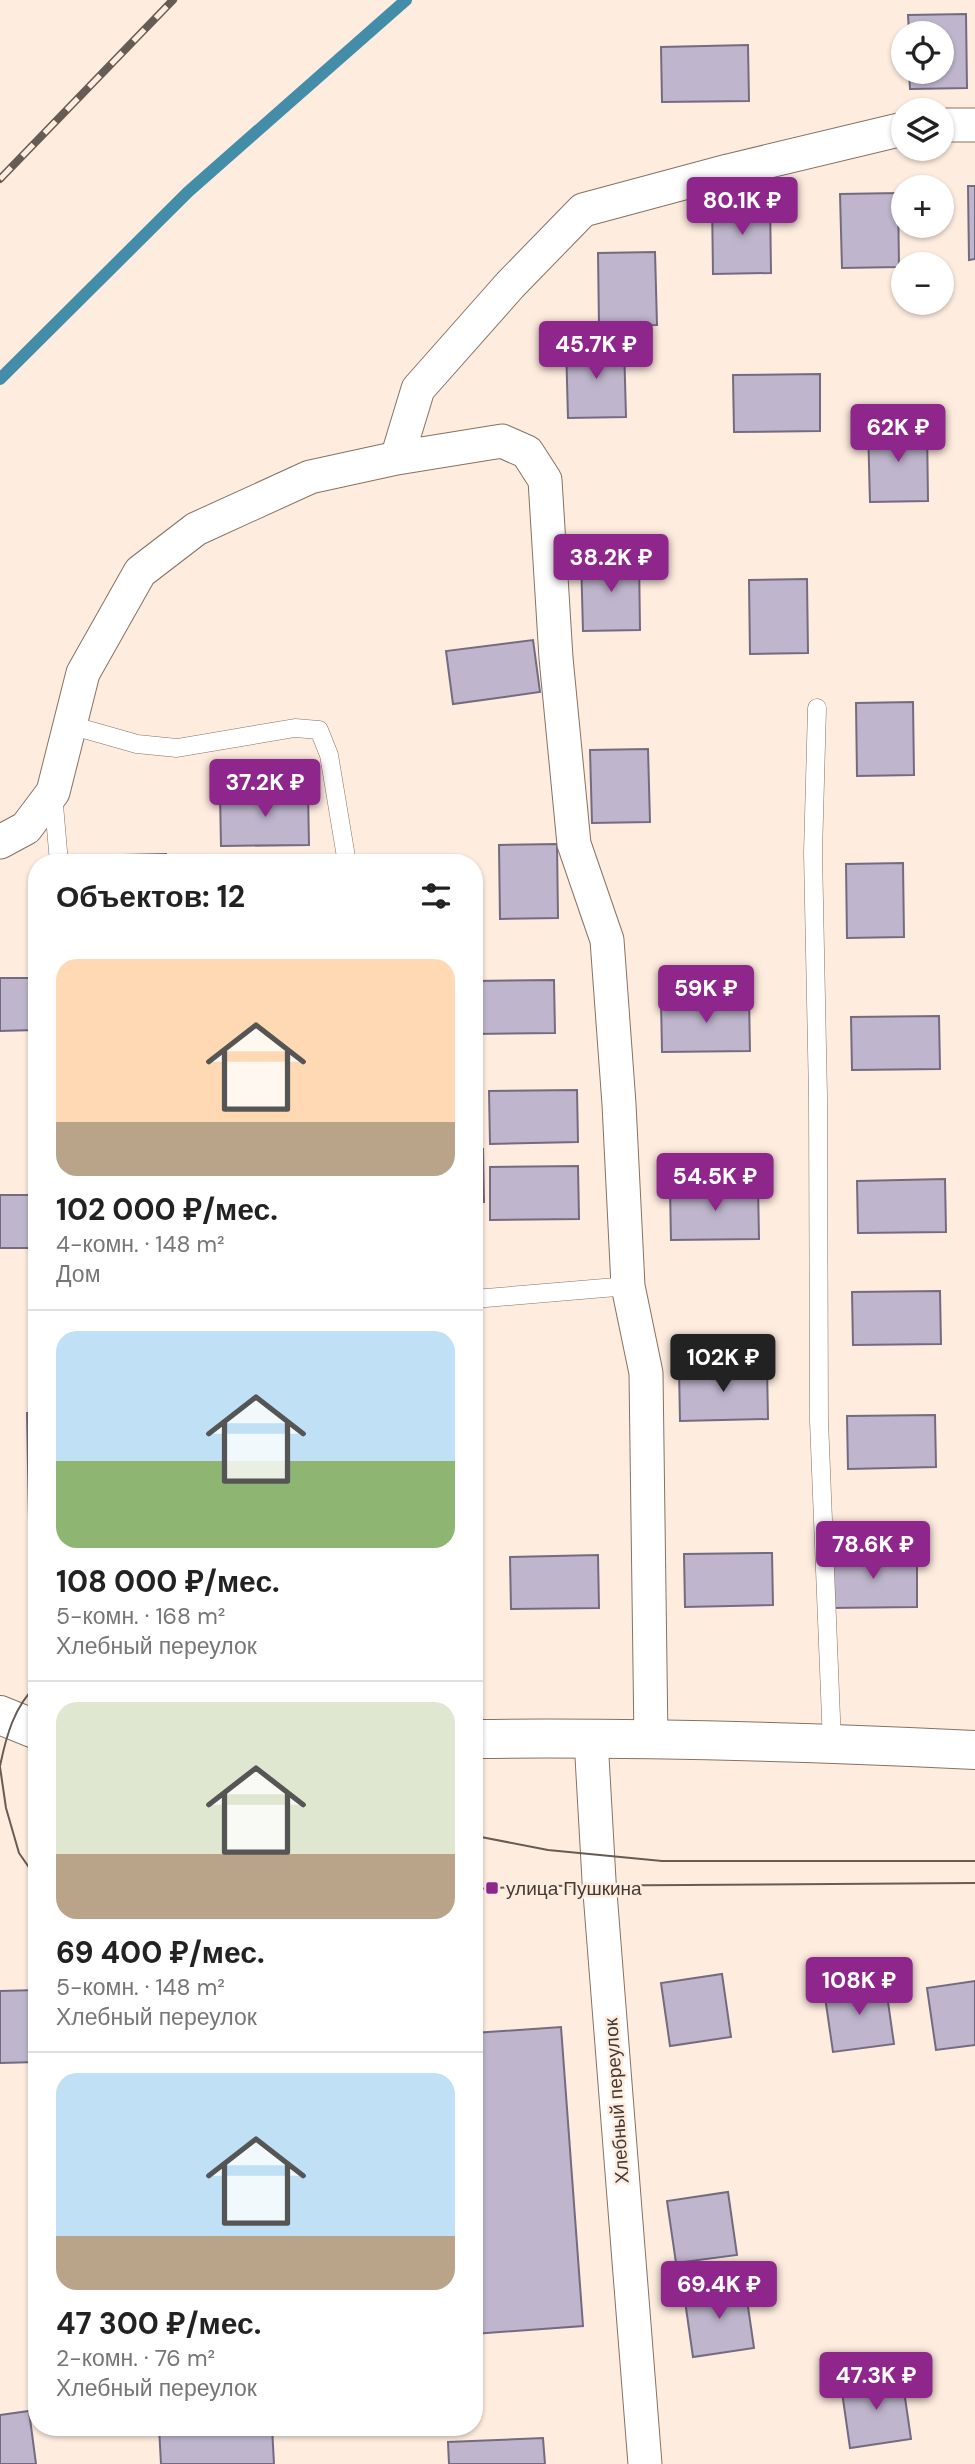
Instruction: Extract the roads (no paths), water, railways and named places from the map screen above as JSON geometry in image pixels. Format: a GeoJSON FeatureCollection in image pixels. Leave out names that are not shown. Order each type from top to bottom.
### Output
{"type":"FeatureCollection","features":[{"type":"Feature","properties":{"kind":"street"},"geometry":{"type":"LineString","coordinates":[[954,125],[975,125]]}},
{"type":"Feature","properties":{"kind":"street"},"geometry":{"type":"LineString","coordinates":[[397,458],[418,389],[510,285],[583,210],[728,171],[891,132]]}},
{"type":"Feature","properties":{"kind":"street"},"geometry":{"type":"LineString","coordinates":[[0,842],[26,828],[53,792],[83,673],[140,572],[196,529],[310,477],[397,458],[502,440],[527,452],[545,480],[556,658],[574,844],[607,940],[628,1286],[646,1373],[651,1740]]}},
{"type":"Feature","properties":{"kind":"street"},"geometry":{"type":"LineString","coordinates":[[0,1716],[28,1727]]}},
{"type":"Feature","properties":{"kind":"street"},"geometry":{"type":"LineString","coordinates":[[483,1739],[832,1743],[975,1750]]}},
{"type":"Feature","properties":{"kind":"street","name":"Хлебный переулок"},"geometry":{"type":"LineString","coordinates":[[591,1739],[599,1880],[645,2464]]}},
{"type":"Feature","properties":{"kind":"lane"},"geometry":{"type":"LineString","coordinates":[[817,708],[813,853],[818,1097],[819,1420],[832,1743]]}},
{"type":"Feature","properties":{"kind":"lane"},"geometry":{"type":"LineString","coordinates":[[70,725],[137,744],[177,748],[295,728],[319,730],[329,755],[345,854]]}},
{"type":"Feature","properties":{"kind":"lane"},"geometry":{"type":"LineString","coordinates":[[53,792],[58,854]]}},
{"type":"Feature","properties":{"kind":"lane"},"geometry":{"type":"LineString","coordinates":[[483,1298],[628,1286]]}},
{"type":"Feature","properties":{"kind":"waterway"},"geometry":{"type":"LineString","coordinates":[[0,379],[188,192],[406,0]]}},
{"type":"Feature","properties":{"kind":"tram line"},"geometry":{"type":"LineString","coordinates":[[0,1766],[8,1733],[28,1694]]}},
{"type":"Feature","properties":{"kind":"tram line"},"geometry":{"type":"LineString","coordinates":[[0,1767],[6,1808],[19,1853],[28,1866]]}},
{"type":"Feature","properties":{"kind":"tram line"},"geometry":{"type":"LineString","coordinates":[[483,1837],[548,1850],[662,1861],[975,1861]]}},
{"type":"Feature","properties":{"kind":"tram line"},"geometry":{"type":"LineString","coordinates":[[483,1889],[975,1883]]}},
{"type":"Feature","properties":{"kind":"railway"},"geometry":{"type":"LineString","coordinates":[[0,179],[173,0]]}},
{"type":"Feature","properties":{"kind":"place","name":"улица Пушкина"},"geometry":{"type":"Point","coordinates":[492,1888]}}]}
